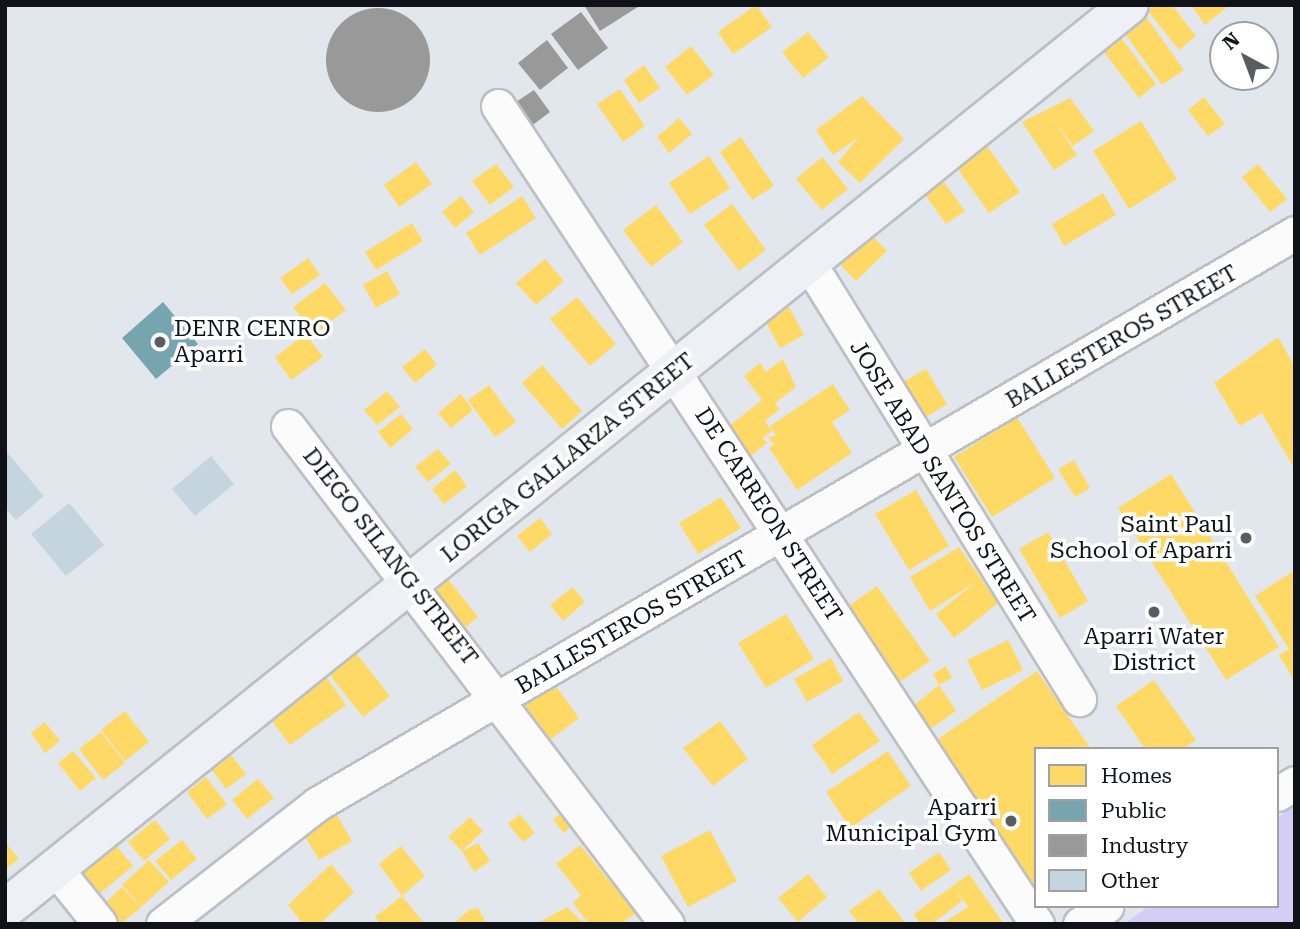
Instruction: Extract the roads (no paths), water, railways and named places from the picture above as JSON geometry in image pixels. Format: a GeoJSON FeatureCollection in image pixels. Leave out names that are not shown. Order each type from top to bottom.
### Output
{"type":"FeatureCollection","features":[{"type":"Feature","properties":{"kind":"main road","name":"LORIGA GALLARZA STREET"},"geometry":{"type":"LineString","coordinates":[[5,909],[1129,5]]}},
{"type":"Feature","properties":{"kind":"street","name":"DE CARREON STREET"},"geometry":{"type":"LineString","coordinates":[[498,106],[1037,924]]}},
{"type":"Feature","properties":{"kind":"street","name":"BALLESTEROS STREET"},"geometry":{"type":"LineString","coordinates":[[163,924],[317,804],[782,537],[1295,233]]}},
{"type":"Feature","properties":{"kind":"street","name":"JOSE ABAD SANTOS STREET"},"geometry":{"type":"LineString","coordinates":[[808,263],[920,453],[1079,699]]}},
{"type":"Feature","properties":{"kind":"street","name":"DIEGO SILANG STREET"},"geometry":{"type":"LineString","coordinates":[[288,426],[499,699],[667,924]]}},
{"type":"Feature","properties":{"kind":"street"},"geometry":{"type":"LineString","coordinates":[[1279,793],[1295,783]]}},
{"type":"Feature","properties":{"kind":"street"},"geometry":{"type":"LineString","coordinates":[[56,869],[100,924]]}},
{"type":"Feature","properties":{"kind":"street"},"geometry":{"type":"LineString","coordinates":[[1080,924],[1104,908]]}},
{"type":"Feature","properties":{"kind":"place","name":"DENR CENRO Aparri"},"geometry":{"type":"Point","coordinates":[160,342]}},
{"type":"Feature","properties":{"kind":"place","name":"Saint Paul School of Aparri"},"geometry":{"type":"Point","coordinates":[1246,538]}},
{"type":"Feature","properties":{"kind":"place","name":"Aparri Water District"},"geometry":{"type":"Point","coordinates":[1154,612]}},
{"type":"Feature","properties":{"kind":"place","name":"Aparri Municipal Gym"},"geometry":{"type":"Point","coordinates":[1011,821]}}]}
